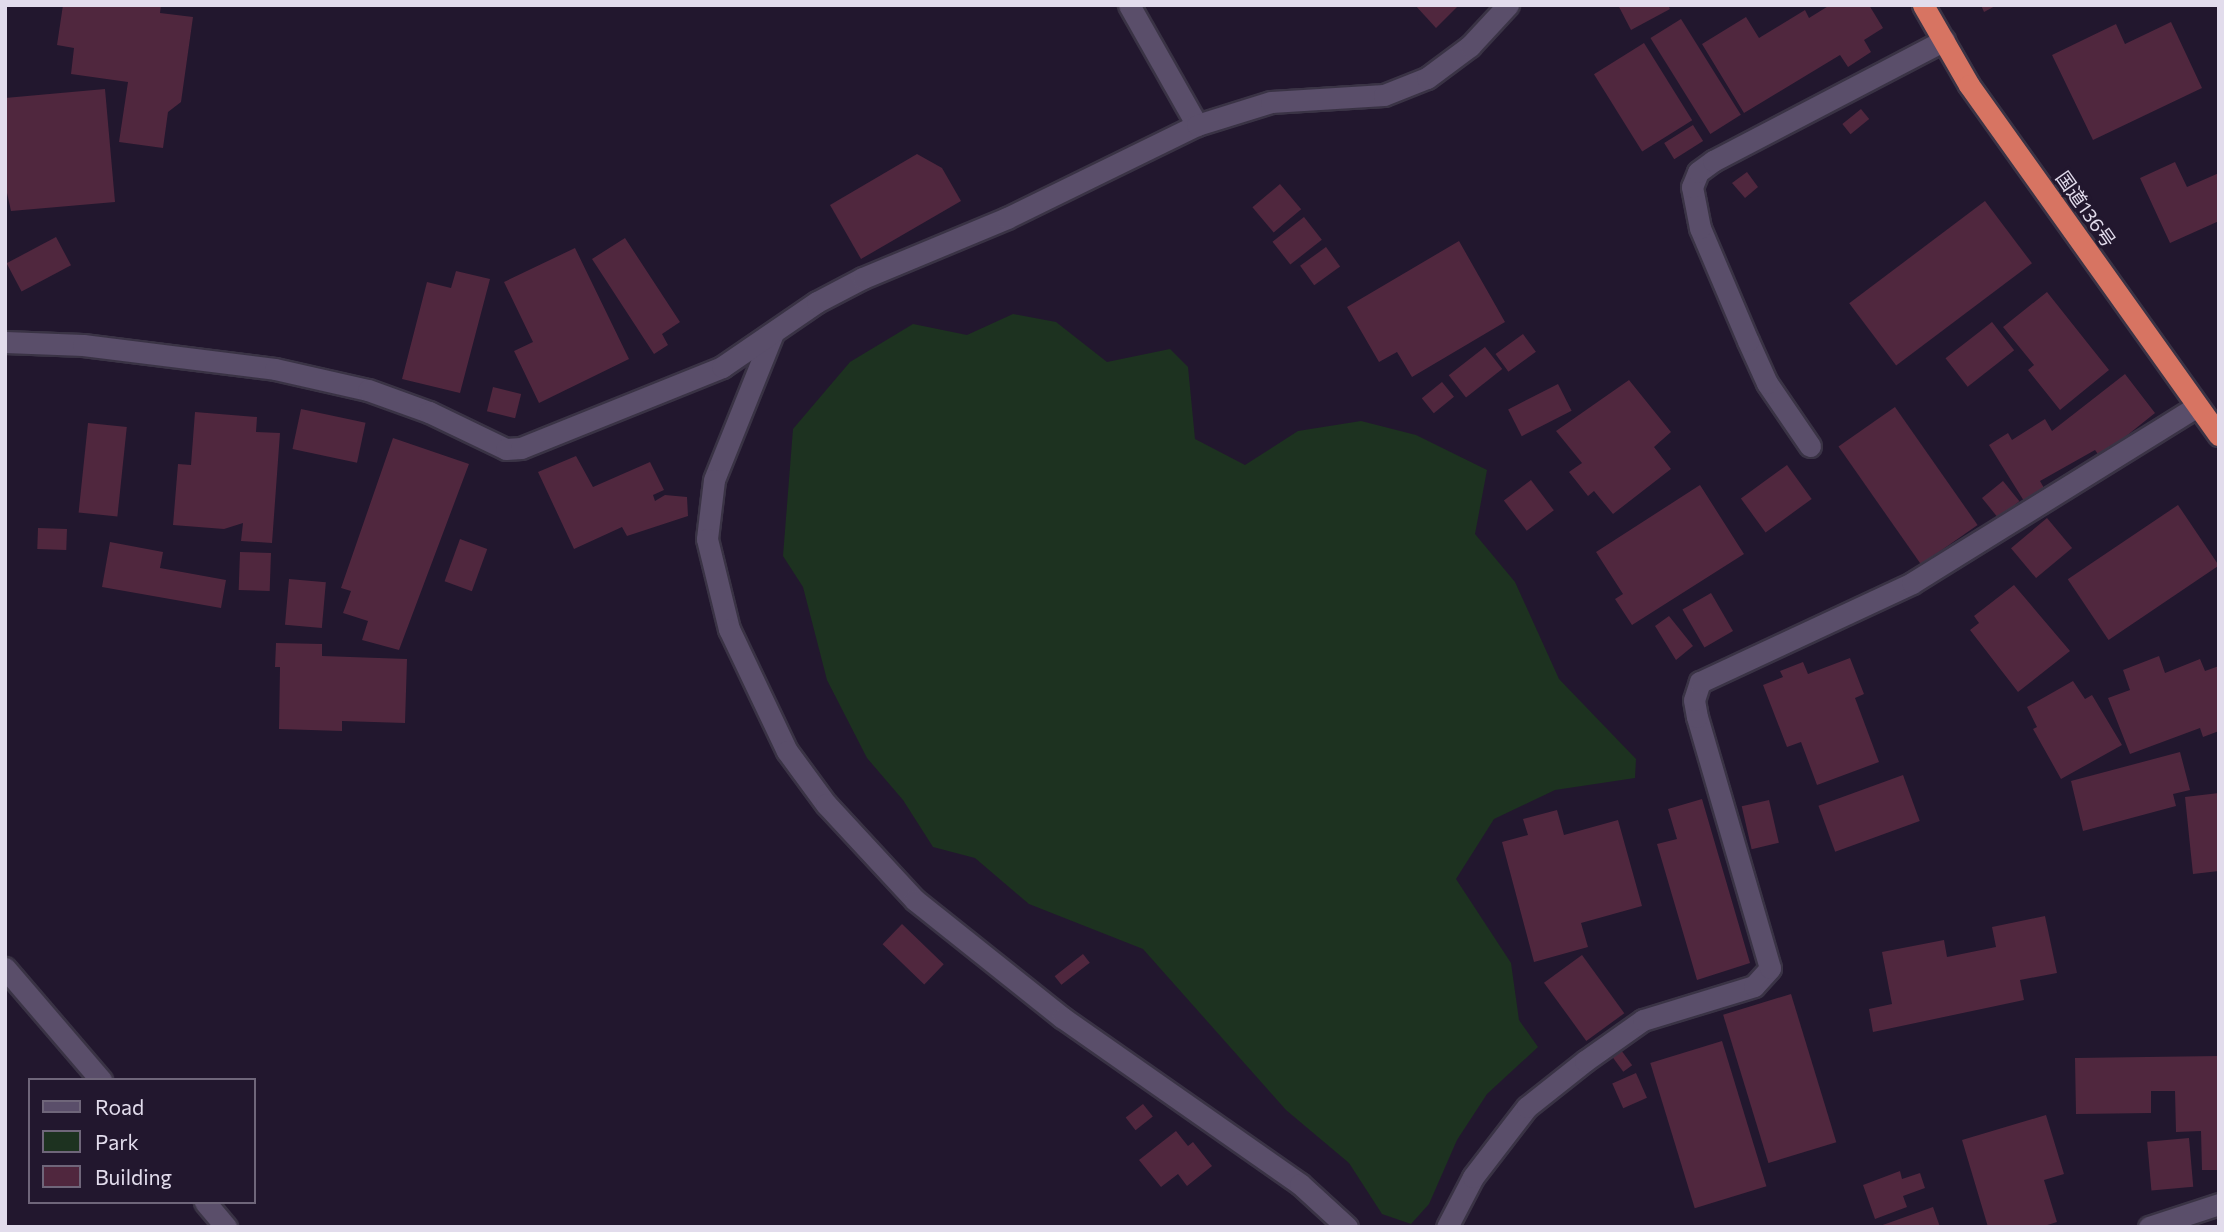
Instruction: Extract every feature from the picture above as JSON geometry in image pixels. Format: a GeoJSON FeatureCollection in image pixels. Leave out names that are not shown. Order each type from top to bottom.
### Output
{"type":"FeatureCollection","features":[{"type":"Feature","properties":{"kind":"highway","name":"国道136号"},"geometry":{"type":"LineString","coordinates":[[1923,5],[1969,85],[2219,435]]}},
{"type":"Feature","properties":{"kind":"street"},"geometry":{"type":"LineString","coordinates":[[1129,5],[1197,125]]}},
{"type":"Feature","properties":{"kind":"street"},"geometry":{"type":"LineString","coordinates":[[5,342],[83,345],[275,369],[368,390],[429,412],[506,449],[542,442],[722,367],[817,302],[863,278],[1007,218],[1197,125],[1271,102],[1384,95],[1427,78],[1470,46],[1508,5]]}},
{"type":"Feature","properties":{"kind":"street"},"geometry":{"type":"LineString","coordinates":[[1810,446],[1758,362],[1700,228],[1692,187],[1698,172],[1713,161],[1944,40]]}},
{"type":"Feature","properties":{"kind":"street"},"geometry":{"type":"LineString","coordinates":[[773,333],[713,480],[707,539],[729,629],[787,751],[826,804],[915,900],[1063,1017],[1281,1170],[1347,1227]]}},
{"type":"Feature","properties":{"kind":"street"},"geometry":{"type":"LineString","coordinates":[[1447,1227],[1473,1177],[1527,1107],[1643,1020],[1754,986],[1770,968],[1697,717],[1694,700],[1700,682],[1912,583],[2198,406]]}},
{"type":"Feature","properties":{"kind":"street"},"geometry":{"type":"LineString","coordinates":[[5,968],[99,1078]]}},
{"type":"Feature","properties":{"kind":"street"},"geometry":{"type":"LineString","coordinates":[[207,1204],[226,1227]]}},
{"type":"Feature","properties":{"kind":"street"},"geometry":{"type":"LineString","coordinates":[[2149,1227],[2219,1204]]}},
{"type":"Feature","properties":{"kind":"green space"},"geometry":{"type":"Polygon","coordinates":[[[1013,314],[1056,322],[1107,362],[1170,349],[1188,367],[1195,439],[1245,465],[1298,431],[1361,421],[1416,435],[1487,470],[1475,534],[1515,582],[1559,679],[1636,759],[1635,778],[1555,790],[1494,819],[1456,879],[1511,963],[1519,1020],[1538,1047],[1487,1094],[1457,1140],[1429,1204],[1411,1224],[1382,1214],[1349,1163],[1286,1110],[1143,949],[1029,904],[975,858],[933,847],[903,800],[867,758],[827,680],[803,587],[783,556],[793,429],[850,362],[913,324],[967,335],[1013,314]]]}},
{"type":"Feature","properties":{"kind":"building"},"geometry":{"type":"Polygon","coordinates":[[[63,5],[161,5],[160,13],[193,17],[181,102],[168,112],[163,148],[119,142],[128,82],[71,74],[74,48],[57,45],[63,5]]]}},
{"type":"Feature","properties":{"kind":"building"},"geometry":{"type":"Polygon","coordinates":[[[1415,5],[1459,5],[1436,28],[1415,5]]]}},
{"type":"Feature","properties":{"kind":"building"},"geometry":{"type":"Polygon","coordinates":[[[1618,5],[1668,5],[1670,9],[1631,30],[1618,5]]]}},
{"type":"Feature","properties":{"kind":"building"},"geometry":{"type":"Polygon","coordinates":[[[1830,5],[1869,5],[1883,28],[1864,40],[1871,52],[1848,67],[1840,55],[1744,113],[1702,44],[1746,17],[1759,38],[1805,10],[1809,18],[1830,5]]]}},
{"type":"Feature","properties":{"kind":"building"},"geometry":{"type":"Polygon","coordinates":[[[1981,5],[1997,5],[1984,12],[1981,5]]]}},
{"type":"Feature","properties":{"kind":"building"},"geometry":{"type":"Polygon","coordinates":[[[1681,19],[1741,115],[1710,134],[1650,38],[1681,19]]]}},
{"type":"Feature","properties":{"kind":"building"},"geometry":{"type":"Polygon","coordinates":[[[2171,22],[2202,88],[2093,140],[2052,55],[2116,24],[2125,44],[2171,22]]]}},
{"type":"Feature","properties":{"kind":"building"},"geometry":{"type":"Polygon","coordinates":[[[1644,43],[1692,120],[1642,151],[1594,74],[1644,43]]]}},
{"type":"Feature","properties":{"kind":"building"},"geometry":{"type":"Polygon","coordinates":[[[105,89],[115,202],[11,211],[5,184],[5,98],[105,89]]]}},
{"type":"Feature","properties":{"kind":"building"},"geometry":{"type":"Polygon","coordinates":[[[1861,109],[1869,119],[1851,134],[1842,124],[1861,109]]]}},
{"type":"Feature","properties":{"kind":"building"},"geometry":{"type":"Polygon","coordinates":[[[1693,125],[1703,141],[1674,159],[1664,143],[1693,125]]]}},
{"type":"Feature","properties":{"kind":"building"},"geometry":{"type":"Polygon","coordinates":[[[917,154],[942,168],[961,201],[861,259],[830,205],[917,154]]]}},
{"type":"Feature","properties":{"kind":"building"},"geometry":{"type":"Polygon","coordinates":[[[2175,162],[2187,187],[2219,173],[2219,221],[2170,243],[2140,178],[2175,162]]]}},
{"type":"Feature","properties":{"kind":"building"},"geometry":{"type":"Polygon","coordinates":[[[1747,172],[1758,187],[1745,198],[1732,183],[1747,172]]]}},
{"type":"Feature","properties":{"kind":"building"},"geometry":{"type":"Polygon","coordinates":[[[1280,184],[1301,209],[1274,232],[1252,207],[1280,184]]]}},
{"type":"Feature","properties":{"kind":"building"},"geometry":{"type":"Polygon","coordinates":[[[1985,201],[2032,263],[1896,366],[1849,303],[1985,201]]]}},
{"type":"Feature","properties":{"kind":"building"},"geometry":{"type":"Polygon","coordinates":[[[1304,217],[1322,240],[1290,264],[1272,242],[1304,217]]]}},
{"type":"Feature","properties":{"kind":"building"},"geometry":{"type":"Polygon","coordinates":[[[56,237],[71,265],[22,292],[7,263],[56,237]]]}},
{"type":"Feature","properties":{"kind":"building"},"geometry":{"type":"Polygon","coordinates":[[[625,238],[680,322],[662,334],[668,345],[654,354],[592,259],[625,238]]]}},
{"type":"Feature","properties":{"kind":"building"},"geometry":{"type":"Polygon","coordinates":[[[1459,241],[1505,322],[1412,377],[1397,352],[1379,362],[1347,307],[1459,241]]]}},
{"type":"Feature","properties":{"kind":"building"},"geometry":{"type":"Polygon","coordinates":[[[1326,247],[1340,266],[1314,285],[1300,266],[1326,247]]]}},
{"type":"Feature","properties":{"kind":"building"},"geometry":{"type":"Polygon","coordinates":[[[575,248],[629,359],[539,403],[514,351],[533,342],[504,282],[575,248]]]}},
{"type":"Feature","properties":{"kind":"building"},"geometry":{"type":"Polygon","coordinates":[[[456,271],[490,279],[460,393],[402,379],[427,282],[451,288],[456,271]]]}},
{"type":"Feature","properties":{"kind":"building"},"geometry":{"type":"Polygon","coordinates":[[[2047,292],[2109,370],[2060,410],[2028,370],[2034,365],[2003,327],[2047,292]]]}},
{"type":"Feature","properties":{"kind":"building"},"geometry":{"type":"Polygon","coordinates":[[[1992,322],[2014,350],[1968,387],[1946,358],[1992,322]]]}},
{"type":"Feature","properties":{"kind":"building"},"geometry":{"type":"Polygon","coordinates":[[[1523,334],[1536,352],[1508,372],[1495,354],[1523,334]]]}},
{"type":"Feature","properties":{"kind":"building"},"geometry":{"type":"Polygon","coordinates":[[[1485,347],[1502,369],[1466,397],[1449,375],[1485,347]]]}},
{"type":"Feature","properties":{"kind":"building"},"geometry":{"type":"Polygon","coordinates":[[[2125,374],[2155,413],[2100,457],[2095,450],[2040,481],[2044,488],[2024,501],[1989,445],[2008,433],[2012,440],[2045,419],[2052,431],[2125,374]]]}},
{"type":"Feature","properties":{"kind":"building"},"geometry":{"type":"Polygon","coordinates":[[[1629,380],[1671,432],[1654,447],[1671,469],[1613,514],[1594,491],[1588,496],[1569,472],[1582,463],[1556,431],[1629,380]]]}},
{"type":"Feature","properties":{"kind":"building"},"geometry":{"type":"Polygon","coordinates":[[[1442,382],[1454,397],[1434,413],[1422,398],[1442,382]]]}},
{"type":"Feature","properties":{"kind":"building"},"geometry":{"type":"Polygon","coordinates":[[[1558,384],[1572,411],[1522,436],[1508,409],[1558,384]]]}},
{"type":"Feature","properties":{"kind":"building"},"geometry":{"type":"Polygon","coordinates":[[[493,387],[521,394],[515,418],[487,411],[493,387]]]}},
{"type":"Feature","properties":{"kind":"building"},"geometry":{"type":"Polygon","coordinates":[[[1895,407],[1978,525],[1921,565],[1838,447],[1895,407]]]}},
{"type":"Feature","properties":{"kind":"building"},"geometry":{"type":"Polygon","coordinates":[[[301,409],[366,423],[357,463],[292,449],[301,409]]]}},
{"type":"Feature","properties":{"kind":"building"},"geometry":{"type":"Polygon","coordinates":[[[195,412],[257,417],[256,432],[280,433],[272,543],[241,541],[243,523],[224,529],[173,525],[178,464],[191,465],[195,412]]]}},
{"type":"Feature","properties":{"kind":"building"},"geometry":{"type":"Polygon","coordinates":[[[88,423],[127,427],[117,517],[79,513],[88,423]]]}},
{"type":"Feature","properties":{"kind":"building"},"geometry":{"type":"Polygon","coordinates":[[[393,438],[469,464],[399,650],[362,640],[368,621],[343,613],[351,591],[341,588],[393,438]]]}},
{"type":"Feature","properties":{"kind":"building"},"geometry":{"type":"Polygon","coordinates":[[[576,456],[593,487],[650,462],[664,490],[653,495],[655,501],[665,495],[687,497],[688,516],[627,536],[622,527],[574,549],[538,472],[576,456]]]}},
{"type":"Feature","properties":{"kind":"building"},"geometry":{"type":"Polygon","coordinates":[[[1787,465],[1812,499],[1766,532],[1741,499],[1787,465]]]}},
{"type":"Feature","properties":{"kind":"building"},"geometry":{"type":"Polygon","coordinates":[[[1531,480],[1554,510],[1527,531],[1504,500],[1531,480]]]}},
{"type":"Feature","properties":{"kind":"building"},"geometry":{"type":"Polygon","coordinates":[[[2003,481],[2019,501],[1998,518],[1982,498],[2003,481]]]}},
{"type":"Feature","properties":{"kind":"building"},"geometry":{"type":"Polygon","coordinates":[[[1700,485],[1744,554],[1632,625],[1615,599],[1623,594],[1596,552],[1700,485]]]}},
{"type":"Feature","properties":{"kind":"building"},"geometry":{"type":"Polygon","coordinates":[[[2178,505],[2219,566],[2109,640],[2068,579],[2178,505]]]}},
{"type":"Feature","properties":{"kind":"building"},"geometry":{"type":"Polygon","coordinates":[[[2047,518],[2072,548],[2036,578],[2011,548],[2047,518]]]}},
{"type":"Feature","properties":{"kind":"building"},"geometry":{"type":"Polygon","coordinates":[[[38,528],[67,529],[66,550],[37,549],[38,528]]]}},
{"type":"Feature","properties":{"kind":"building"},"geometry":{"type":"Polygon","coordinates":[[[460,539],[487,549],[472,591],[445,581],[460,539]]]}},
{"type":"Feature","properties":{"kind":"building"},"geometry":{"type":"Polygon","coordinates":[[[110,542],[163,552],[160,568],[226,580],[221,608],[102,587],[110,542]]]}},
{"type":"Feature","properties":{"kind":"building"},"geometry":{"type":"Polygon","coordinates":[[[240,552],[271,553],[270,591],[239,590],[240,552]]]}},
{"type":"Feature","properties":{"kind":"building"},"geometry":{"type":"Polygon","coordinates":[[[289,579],[326,582],[322,628],[285,625],[289,579]]]}},
{"type":"Feature","properties":{"kind":"building"},"geometry":{"type":"Polygon","coordinates":[[[2014,585],[2070,651],[2018,692],[1970,630],[1979,623],[1974,616],[2014,585]]]}},
{"type":"Feature","properties":{"kind":"building"},"geometry":{"type":"Polygon","coordinates":[[[1711,593],[1733,631],[1704,648],[1682,610],[1711,593]]]}},
{"type":"Feature","properties":{"kind":"building"},"geometry":{"type":"Polygon","coordinates":[[[1669,616],[1693,646],[1676,660],[1655,626],[1669,616]]]}},
{"type":"Feature","properties":{"kind":"building"},"geometry":{"type":"Polygon","coordinates":[[[276,643],[322,644],[322,656],[407,659],[405,723],[342,721],[342,731],[279,729],[280,667],[275,667],[276,643]]]}},
{"type":"Feature","properties":{"kind":"building"},"geometry":{"type":"Polygon","coordinates":[[[2159,656],[2165,673],[2200,659],[2205,671],[2219,666],[2219,731],[2203,737],[2200,728],[2130,754],[2108,698],[2130,690],[2123,670],[2159,656]]]}},
{"type":"Feature","properties":{"kind":"building"},"geometry":{"type":"Polygon","coordinates":[[[1850,658],[1864,694],[1855,698],[1879,762],[1817,785],[1801,742],[1787,747],[1763,685],[1783,677],[1780,671],[1803,662],[1808,674],[1850,658]]]}},
{"type":"Feature","properties":{"kind":"building"},"geometry":{"type":"Polygon","coordinates":[[[2073,681],[2085,699],[2092,695],[2122,745],[2061,779],[2033,729],[2037,727],[2027,707],[2073,681]]]}},
{"type":"Feature","properties":{"kind":"building"},"geometry":{"type":"Polygon","coordinates":[[[2180,752],[2190,790],[2173,794],[2176,806],[2083,831],[2071,781],[2180,752]]]}},
{"type":"Feature","properties":{"kind":"building"},"geometry":{"type":"Polygon","coordinates":[[[1903,775],[1920,821],[1835,852],[1818,806],[1903,775]]]}},
{"type":"Feature","properties":{"kind":"building"},"geometry":{"type":"Polygon","coordinates":[[[2219,793],[2219,871],[2193,874],[2185,797],[2219,793]]]}},
{"type":"Feature","properties":{"kind":"building"},"geometry":{"type":"Polygon","coordinates":[[[1702,799],[1750,963],[1697,980],[1657,844],[1677,839],[1668,809],[1702,799]]]}},
{"type":"Feature","properties":{"kind":"building"},"geometry":{"type":"Polygon","coordinates":[[[1769,800],[1779,843],[1752,849],[1742,806],[1769,800]]]}},
{"type":"Feature","properties":{"kind":"building"},"geometry":{"type":"Polygon","coordinates":[[[1557,810],[1564,835],[1618,820],[1642,906],[1581,923],[1588,947],[1534,962],[1502,842],[1528,835],[1523,819],[1557,810]]]}},
{"type":"Feature","properties":{"kind":"building"},"geometry":{"type":"Polygon","coordinates":[[[2045,916],[2057,973],[2020,980],[2024,1000],[1873,1032],[1869,1009],[1892,1004],[1882,952],[1944,940],[1947,957],[1996,947],[1992,927],[2045,916]]]}},
{"type":"Feature","properties":{"kind":"building"},"geometry":{"type":"Polygon","coordinates":[[[902,924],[944,964],[924,984],[883,944],[902,924]]]}},
{"type":"Feature","properties":{"kind":"building"},"geometry":{"type":"Polygon","coordinates":[[[1083,954],[1090,963],[1061,985],[1055,976],[1083,954]]]}},
{"type":"Feature","properties":{"kind":"building"},"geometry":{"type":"Polygon","coordinates":[[[1582,955],[1624,1013],[1586,1041],[1544,983],[1582,955]]]}},
{"type":"Feature","properties":{"kind":"building"},"geometry":{"type":"Polygon","coordinates":[[[1791,994],[1836,1142],[1768,1163],[1723,1015],[1791,994]]]}},
{"type":"Feature","properties":{"kind":"building"},"geometry":{"type":"Polygon","coordinates":[[[1722,1041],[1766,1186],[1695,1208],[1650,1063],[1722,1041]]]}},
{"type":"Feature","properties":{"kind":"building"},"geometry":{"type":"Polygon","coordinates":[[[1621,1050],[1632,1065],[1623,1072],[1612,1056],[1621,1050]]]}},
{"type":"Feature","properties":{"kind":"building"},"geometry":{"type":"Polygon","coordinates":[[[2219,1056],[2219,1170],[2202,1170],[2201,1131],[2176,1132],[2175,1091],[2151,1091],[2151,1113],[2076,1114],[2075,1058],[2219,1056]]]}},
{"type":"Feature","properties":{"kind":"building"},"geometry":{"type":"Polygon","coordinates":[[[1636,1073],[1647,1098],[1623,1108],[1612,1084],[1636,1073]]]}},
{"type":"Feature","properties":{"kind":"building"},"geometry":{"type":"Polygon","coordinates":[[[1143,1104],[1153,1117],[1136,1130],[1126,1118],[1143,1104]]]}},
{"type":"Feature","properties":{"kind":"building"},"geometry":{"type":"Polygon","coordinates":[[[2046,1115],[2064,1174],[2044,1180],[2057,1222],[2041,1227],[1988,1227],[1962,1140],[2046,1115]]]}},
{"type":"Feature","properties":{"kind":"building"},"geometry":{"type":"Polygon","coordinates":[[[1176,1131],[1188,1146],[1193,1142],[1212,1166],[1187,1186],[1178,1174],[1161,1187],[1139,1160],[1176,1131]]]}},
{"type":"Feature","properties":{"kind":"building"},"geometry":{"type":"Polygon","coordinates":[[[2189,1138],[2193,1187],[2151,1190],[2147,1142],[2189,1138]]]}},
{"type":"Feature","properties":{"kind":"building"},"geometry":{"type":"Polygon","coordinates":[[[1900,1171],[1902,1179],[1920,1173],[1925,1188],[1903,1196],[1907,1207],[1875,1219],[1863,1185],[1900,1171]]]}},
{"type":"Feature","properties":{"kind":"building"},"geometry":{"type":"Polygon","coordinates":[[[1933,1207],[1940,1227],[1880,1227],[1880,1226],[1933,1207]]]}}]}
